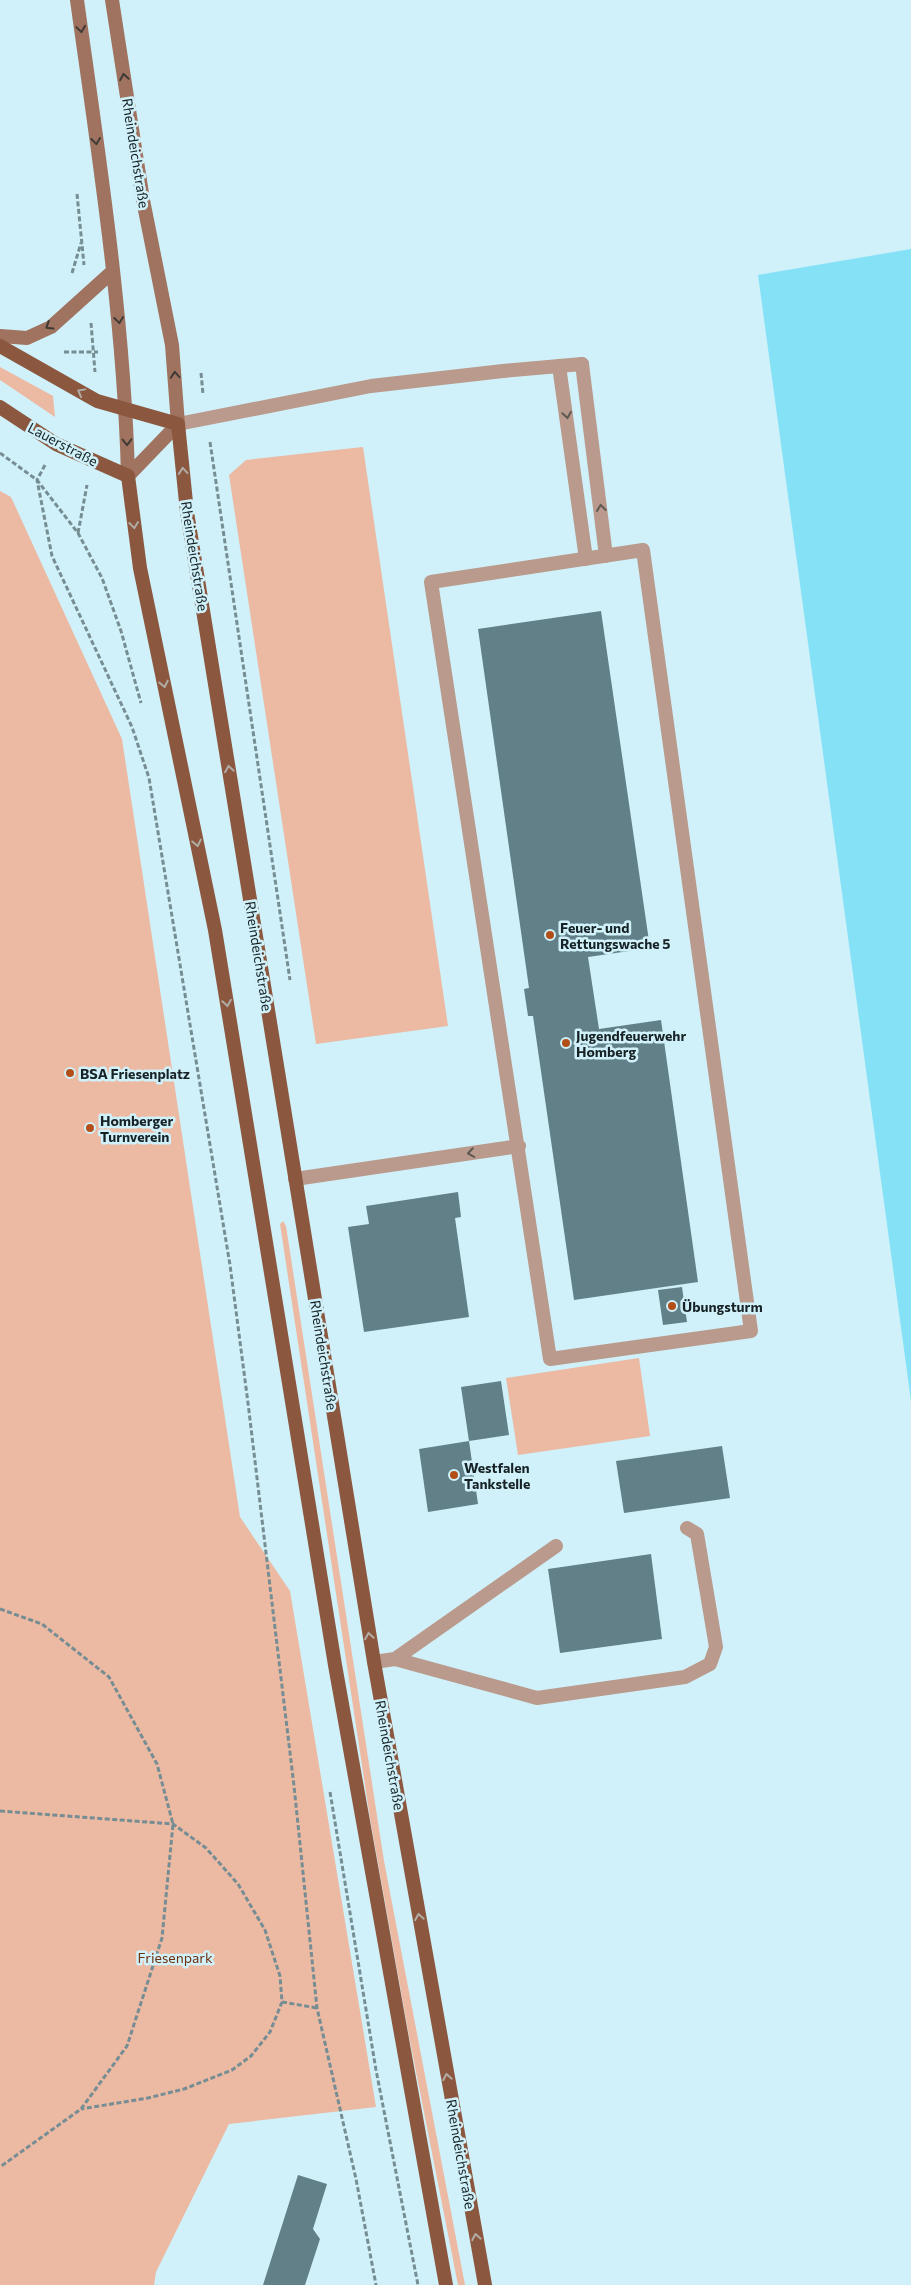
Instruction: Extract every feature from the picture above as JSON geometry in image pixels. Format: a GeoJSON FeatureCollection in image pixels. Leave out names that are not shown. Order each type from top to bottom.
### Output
{"type":"FeatureCollection","features":[{"type":"Feature","properties":{"kind":"main road"},"geometry":{"type":"LineString","coordinates":[[77,0],[120,333],[126,408],[128,476],[140,568],[215,930],[336,1665],[446,2285]]}},
{"type":"Feature","properties":{"kind":"main road","name":"Rheindeichstraße"},"geometry":{"type":"LineString","coordinates":[[112,0],[143,200],[172,345],[188,522],[374,1662],[485,2285]]}},
{"type":"Feature","properties":{"kind":"main road"},"geometry":{"type":"LineString","coordinates":[[0,336],[27,338],[51,327],[112,272]]}},
{"type":"Feature","properties":{"kind":"main road"},"geometry":{"type":"LineString","coordinates":[[0,346],[97,400],[178,424],[128,476]]}},
{"type":"Feature","properties":{"kind":"main road","name":"Lauerstraße"},"geometry":{"type":"LineString","coordinates":[[0,407],[56,444],[128,476]]}},
{"type":"Feature","properties":{"kind":"street"},"geometry":{"type":"LineString","coordinates":[[178,424],[371,386],[582,364],[606,556]]}},
{"type":"Feature","properties":{"kind":"street"},"geometry":{"type":"LineString","coordinates":[[559,366],[586,559]]}},
{"type":"Feature","properties":{"kind":"street"},"geometry":{"type":"LineString","coordinates":[[643,550],[751,1332],[550,1359],[519,1146],[431,582],[606,556],[643,550]]}},
{"type":"Feature","properties":{"kind":"street"},"geometry":{"type":"LineString","coordinates":[[296,1179],[519,1146]]}},
{"type":"Feature","properties":{"kind":"street"},"geometry":{"type":"LineString","coordinates":[[374,1662],[395,1659],[537,1698],[685,1677],[710,1664],[716,1647],[698,1534],[687,1528]]}},
{"type":"Feature","properties":{"kind":"street"},"geometry":{"type":"LineString","coordinates":[[395,1659],[556,1546]]}},
{"type":"Feature","properties":{"kind":"path"},"geometry":{"type":"LineString","coordinates":[[71,279],[81,240]]}},
{"type":"Feature","properties":{"kind":"path"},"geometry":{"type":"LineString","coordinates":[[61,352],[86,354]]}},
{"type":"Feature","properties":{"kind":"path"},"geometry":{"type":"LineString","coordinates":[[0,453],[37,480],[78,533],[102,578],[121,631],[141,705]]}},
{"type":"Feature","properties":{"kind":"path"},"geometry":{"type":"LineString","coordinates":[[37,480],[42,474]]}},
{"type":"Feature","properties":{"kind":"path"},"geometry":{"type":"LineString","coordinates":[[37,480],[52,556],[132,727],[150,778],[230,1265],[292,1766],[317,2008],[356,2180],[376,2285]]}},
{"type":"Feature","properties":{"kind":"path"},"geometry":{"type":"LineString","coordinates":[[0,1609],[42,1624],[109,1677],[157,1764],[173,1824],[162,1938],[127,2046],[81,2109],[0,2167]]}},
{"type":"Feature","properties":{"kind":"path"},"geometry":{"type":"LineString","coordinates":[[330,1786],[376,2070],[418,2285]]}},
{"type":"Feature","properties":{"kind":"path"},"geometry":{"type":"LineString","coordinates":[[0,1811],[173,1824],[206,1848],[238,1884],[266,1930],[280,1976],[282,2002],[270,2032],[251,2056],[232,2070],[184,2089],[148,2098],[81,2109]]}},
{"type":"Feature","properties":{"kind":"path"},"geometry":{"type":"LineString","coordinates":[[282,2002],[317,2008]]}},
{"type":"Feature","properties":{"kind":"green space"},"geometry":{"type":"Polygon","coordinates":[[[0,367],[53,396],[55,417],[0,380],[0,367]]]}},
{"type":"Feature","properties":{"kind":"green space"},"geometry":{"type":"Polygon","coordinates":[[[363,447],[448,1026],[316,1044],[229,475],[246,460],[363,447]]]}},
{"type":"Feature","properties":{"kind":"green space","name":"Friesenpark"},"geometry":{"type":"Polygon","coordinates":[[[0,491],[11,497],[122,739],[240,1517],[290,1591],[376,2107],[229,2124],[156,2272],[154,2285],[0,2285],[0,491]]]}},
{"type":"Feature","properties":{"kind":"green space"},"geometry":{"type":"Polygon","coordinates":[[[283,1221],[286,1226],[384,1861],[465,2285],[458,2285],[409,2036],[370,1818],[280,1224],[283,1221]]]}},
{"type":"Feature","properties":{"kind":"green space"},"geometry":{"type":"Polygon","coordinates":[[[639,1358],[650,1436],[518,1455],[506,1378],[639,1358]]]}},
{"type":"Feature","properties":{"kind":"water"},"geometry":{"type":"Polygon","coordinates":[[[911,249],[911,1401],[758,275],[911,249]]]}},
{"type":"Feature","properties":{"kind":"building"},"geometry":{"type":"Polygon","coordinates":[[[601,611],[650,948],[588,957],[599,1029],[661,1020],[698,1282],[574,1300],[533,1016],[528,1016],[524,989],[529,988],[478,629],[601,611]]]}},
{"type":"Feature","properties":{"kind":"building"},"geometry":{"type":"Polygon","coordinates":[[[458,1192],[461,1217],[455,1218],[469,1317],[364,1332],[348,1227],[369,1224],[366,1206],[458,1192]]]}},
{"type":"Feature","properties":{"kind":"building","name":"Übungsturm"},"geometry":{"type":"Polygon","coordinates":[[[682,1287],[687,1322],[663,1325],[658,1290],[682,1287]]]}},
{"type":"Feature","properties":{"kind":"building"},"geometry":{"type":"Polygon","coordinates":[[[501,1381],[509,1435],[469,1441],[461,1387],[501,1381]]]}},
{"type":"Feature","properties":{"kind":"building"},"geometry":{"type":"Polygon","coordinates":[[[469,1441],[478,1504],[428,1512],[419,1449],[469,1441]]]}},
{"type":"Feature","properties":{"kind":"building"},"geometry":{"type":"Polygon","coordinates":[[[722,1446],[730,1498],[624,1513],[616,1461],[722,1446]]]}},
{"type":"Feature","properties":{"kind":"building"},"geometry":{"type":"Polygon","coordinates":[[[651,1554],[662,1639],[560,1653],[548,1569],[651,1554]]]}},
{"type":"Feature","properties":{"kind":"building"},"geometry":{"type":"Polygon","coordinates":[[[298,2175],[327,2184],[313,2229],[320,2239],[305,2285],[263,2285],[298,2175]]]}},
{"type":"Feature","properties":{"kind":"place","name":"Feuer- und Rettungswache 5"},"geometry":{"type":"Point","coordinates":[550,935]}},
{"type":"Feature","properties":{"kind":"place","name":"Jugendfeuerwehr Homberg"},"geometry":{"type":"Point","coordinates":[566,1043]}},
{"type":"Feature","properties":{"kind":"place","name":"BSA Friesenplatz"},"geometry":{"type":"Point","coordinates":[70,1073]}},
{"type":"Feature","properties":{"kind":"place","name":"Homberger Turnverein"},"geometry":{"type":"Point","coordinates":[90,1128]}},
{"type":"Feature","properties":{"kind":"place","name":"Übungsturm"},"geometry":{"type":"Point","coordinates":[672,1306]}},
{"type":"Feature","properties":{"kind":"place","name":"Westfalen Tankstelle"},"geometry":{"type":"Point","coordinates":[454,1475]}}]}
